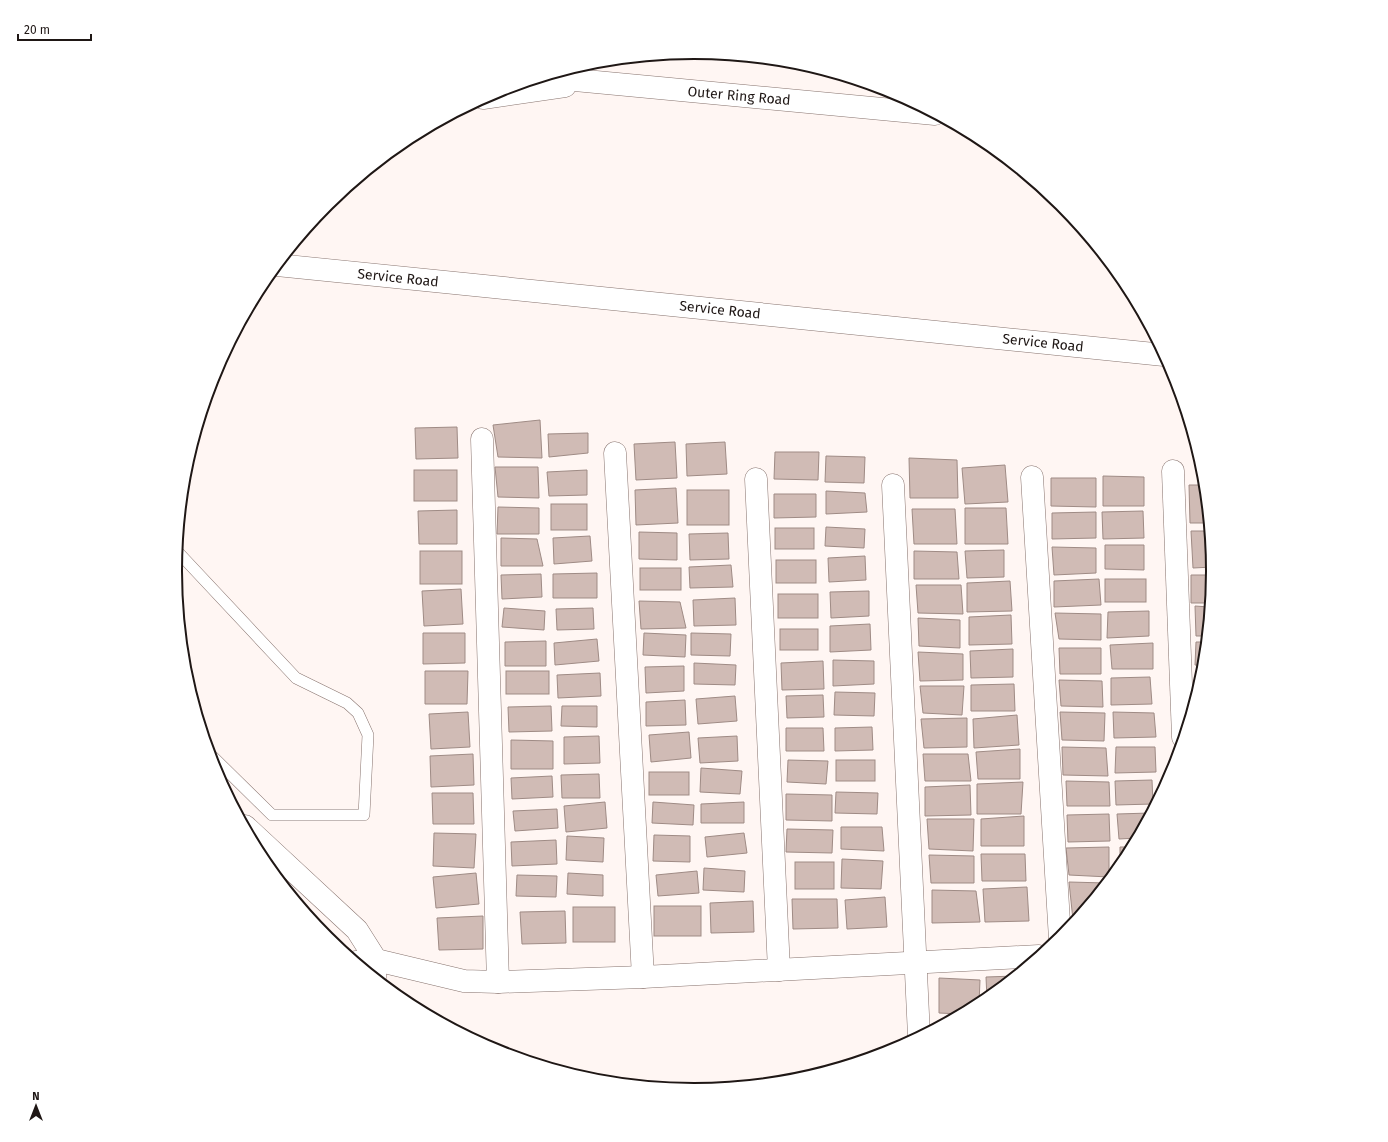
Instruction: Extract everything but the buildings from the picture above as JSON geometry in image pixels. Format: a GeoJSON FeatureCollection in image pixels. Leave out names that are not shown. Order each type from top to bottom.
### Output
{"type":"FeatureCollection","features":[{"type":"Feature","properties":{"kind":"main road","name":"Outer Ring Road"},"geometry":{"type":"LineString","coordinates":[[554,78],[921,113]]}},
{"type":"Feature","properties":{"kind":"main road"},"geometry":{"type":"LineString","coordinates":[[507,95],[596,82]]}},
{"type":"Feature","properties":{"kind":"main road","name":"Service Road"},"geometry":{"type":"LineString","coordinates":[[283,266],[1157,354]]}},
{"type":"Feature","properties":{"kind":"main road"},"geometry":{"type":"LineString","coordinates":[[482,439],[498,982]]}},
{"type":"Feature","properties":{"kind":"main road"},"geometry":{"type":"LineString","coordinates":[[615,453],[643,977]]}},
{"type":"Feature","properties":{"kind":"main road"},"geometry":{"type":"LineString","coordinates":[[1174,471],[1183,725]]}},
{"type":"Feature","properties":{"kind":"main road"},"geometry":{"type":"LineString","coordinates":[[1032,477],[1059,929]]}},
{"type":"Feature","properties":{"kind":"main road"},"geometry":{"type":"LineString","coordinates":[[756,479],[779,970]]}},
{"type":"Feature","properties":{"kind":"main road"},"geometry":{"type":"LineString","coordinates":[[894,485],[919,1031]]}},
{"type":"Feature","properties":{"kind":"main road"},"geometry":{"type":"LineString","coordinates":[[257,837],[357,930],[369,966],[464,981],[498,982],[643,977],[1031,956]]}},
{"type":"Feature","properties":{"kind":"lane"},"geometry":{"type":"LineString","coordinates":[[182,557],[296,678],[348,703],[358,713],[368,735],[364,815],[272,815],[220,763]]}}]}
